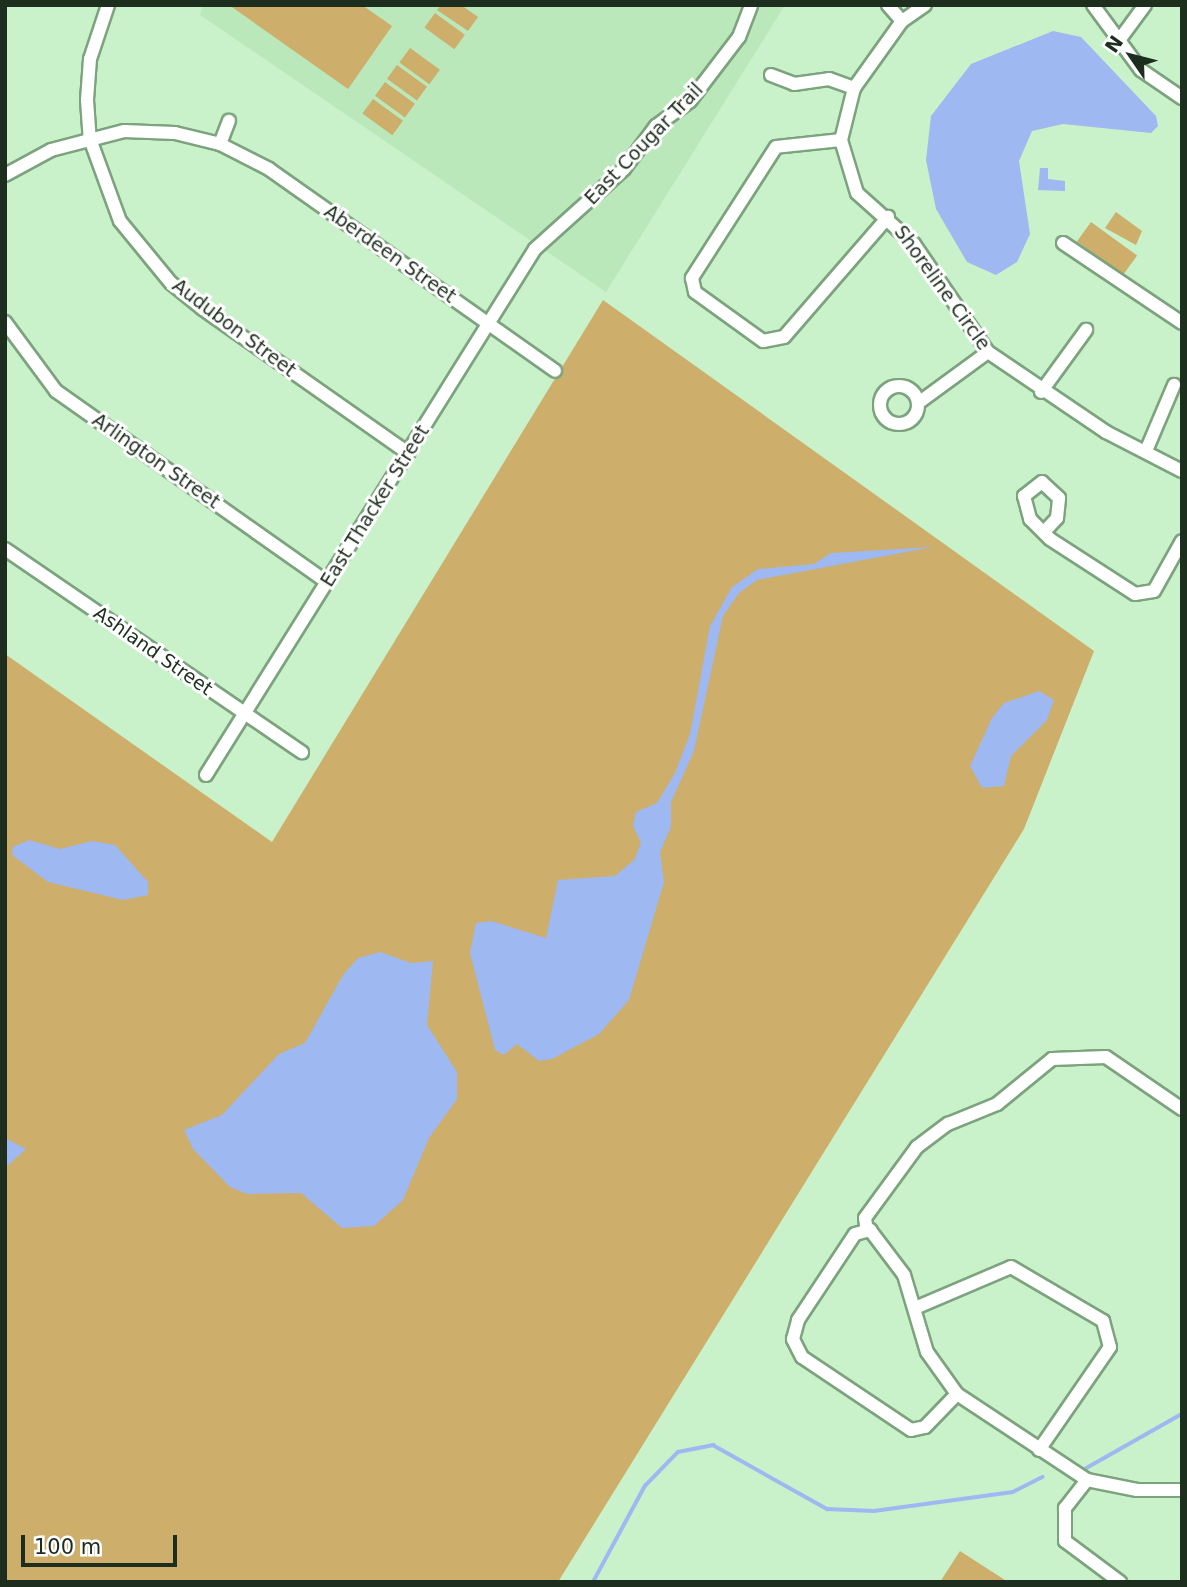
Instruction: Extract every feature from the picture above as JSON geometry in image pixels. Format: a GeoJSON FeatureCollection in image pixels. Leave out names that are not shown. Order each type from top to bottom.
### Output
{"type":"FeatureCollection","features":[{"type":"Feature","properties":{"kind":"street","name":"Audubon Street"},"geometry":{"type":"LineString","coordinates":[[107,5],[90,59],[90,139],[120,221],[171,282],[408,453]]}},
{"type":"Feature","properties":{"kind":"street","name":"East Cougar Trail"},"geometry":{"type":"LineString","coordinates":[[547,239],[624,169],[656,126],[690,101],[739,37],[751,5]]}},
{"type":"Feature","properties":{"kind":"street"},"geometry":{"type":"LineString","coordinates":[[888,5],[902,21]]}},
{"type":"Feature","properties":{"kind":"street"},"geometry":{"type":"LineString","coordinates":[[888,217],[784,337],[763,341],[695,292],[692,278],[776,147],[841,140],[854,88],[902,21],[925,5]]}},
{"type":"Feature","properties":{"kind":"street"},"geometry":{"type":"LineString","coordinates":[[1093,5],[1141,70],[1182,98]]}},
{"type":"Feature","properties":{"kind":"street"},"geometry":{"type":"LineString","coordinates":[[1120,39],[1145,5]]}},
{"type":"Feature","properties":{"kind":"street"},"geometry":{"type":"LineString","coordinates":[[771,75],[794,84],[829,79],[854,88]]}},
{"type":"Feature","properties":{"kind":"street"},"geometry":{"type":"LineString","coordinates":[[220,144],[229,121]]}},
{"type":"Feature","properties":{"kind":"street","name":"Aberdeen Street"},"geometry":{"type":"LineString","coordinates":[[5,175],[51,150],[90,139],[150,132],[220,144],[269,169],[555,371]]}},
{"type":"Feature","properties":{"kind":"street","name":"Shoreline Circle"},"geometry":{"type":"LineString","coordinates":[[841,140],[857,193],[888,217],[988,352],[1041,392],[1182,471]]}},
{"type":"Feature","properties":{"kind":"street","name":"East Thacker Street"},"geometry":{"type":"LineString","coordinates":[[206,775],[247,716],[488,324],[547,239]]}},
{"type":"Feature","properties":{"kind":"street"},"geometry":{"type":"LineString","coordinates":[[1063,243],[1182,323]]}},
{"type":"Feature","properties":{"kind":"street","name":"Arlington Street"},"geometry":{"type":"LineString","coordinates":[[5,322],[56,391],[327,582]]}},
{"type":"Feature","properties":{"kind":"street"},"geometry":{"type":"LineString","coordinates":[[1041,392],[1086,330]]}},
{"type":"Feature","properties":{"kind":"street"},"geometry":{"type":"LineString","coordinates":[[921,401],[988,352]]}},
{"type":"Feature","properties":{"kind":"street"},"geometry":{"type":"LineString","coordinates":[[1146,451],[1174,385]]}},
{"type":"Feature","properties":{"kind":"street"},"geometry":{"type":"LineString","coordinates":[[1044,532],[1135,594],[1154,591],[1182,541]]}},
{"type":"Feature","properties":{"kind":"street","name":"Ashland Street"},"geometry":{"type":"LineString","coordinates":[[5,549],[302,752]]}},
{"type":"Feature","properties":{"kind":"street"},"geometry":{"type":"LineString","coordinates":[[1182,1109],[1106,1057],[1052,1059],[997,1104],[948,1124],[917,1147],[865,1218],[868,1231],[904,1275],[927,1352],[957,1394],[1087,1480],[1137,1490],[1182,1490]]}},
{"type":"Feature","properties":{"kind":"street"},"geometry":{"type":"LineString","coordinates":[[868,1231],[855,1234],[798,1321],[793,1339],[802,1357],[911,1430],[925,1427],[957,1394]]}},
{"type":"Feature","properties":{"kind":"street"},"geometry":{"type":"LineString","coordinates":[[915,1308],[1010,1267],[1103,1321],[1110,1347],[1039,1450]]}},
{"type":"Feature","properties":{"kind":"street"},"geometry":{"type":"LineString","coordinates":[[1087,1480],[1065,1508],[1065,1541],[1120,1582]]}},
{"type":"Feature","properties":{"kind":"shaded area"},"geometry":{"type":"Polygon","coordinates":[[[203,5],[785,5],[606,292],[200,15],[203,5]]]}},
{"type":"Feature","properties":{"kind":"shaded area"},"geometry":{"type":"Polygon","coordinates":[[[229,5],[362,5],[392,26],[348,89],[229,5]]]}},
{"type":"Feature","properties":{"kind":"shaded area"},"geometry":{"type":"Polygon","coordinates":[[[441,5],[461,5],[478,17],[468,31],[437,10],[441,5]]]}},
{"type":"Feature","properties":{"kind":"shaded area"},"geometry":{"type":"Polygon","coordinates":[[[435,13],[465,35],[454,49],[424,28],[435,13]]]}},
{"type":"Feature","properties":{"kind":"shaded area"},"geometry":{"type":"Polygon","coordinates":[[[410,48],[440,70],[429,84],[399,63],[410,48]]]}},
{"type":"Feature","properties":{"kind":"shaded area"},"geometry":{"type":"Polygon","coordinates":[[[397,65],[427,87],[417,101],[387,79],[397,65]]]}},
{"type":"Feature","properties":{"kind":"shaded area"},"geometry":{"type":"Polygon","coordinates":[[[385,82],[415,104],[405,118],[375,96],[385,82]]]}},
{"type":"Feature","properties":{"kind":"shaded area"},"geometry":{"type":"Polygon","coordinates":[[[373,99],[403,121],[392,135],[362,114],[373,99]]]}},
{"type":"Feature","properties":{"kind":"shaded area"},"geometry":{"type":"Polygon","coordinates":[[[1116,212],[1142,231],[1136,245],[1105,228],[1116,212]]]}},
{"type":"Feature","properties":{"kind":"shaded area"},"geometry":{"type":"Polygon","coordinates":[[[1091,222],[1137,256],[1123,275],[1077,241],[1091,222]]]}},
{"type":"Feature","properties":{"kind":"shaded area"},"geometry":{"type":"Polygon","coordinates":[[[603,300],[1094,651],[1024,829],[558,1582],[5,1582],[5,654],[272,842],[603,300]]]}},
{"type":"Feature","properties":{"kind":"shaded area"},"geometry":{"type":"Polygon","coordinates":[[[960,1551],[1008,1582],[940,1582],[960,1551]]]}},
{"type":"Feature","properties":{"kind":"water"},"geometry":{"type":"Polygon","coordinates":[[[1053,31],[1081,37],[1156,116],[1158,126],[1151,133],[1063,124],[1032,131],[1019,161],[1030,234],[1017,262],[996,275],[967,262],[936,209],[926,160],[931,116],[971,64],[1053,31]]]}},
{"type":"Feature","properties":{"kind":"water"},"geometry":{"type":"Polygon","coordinates":[[[1040,168],[1048,168],[1048,179],[1065,181],[1065,191],[1038,190],[1040,168]]]}},
{"type":"Feature","properties":{"kind":"water"},"geometry":{"type":"Polygon","coordinates":[[[933,547],[757,580],[739,593],[723,616],[694,751],[671,802],[671,827],[660,852],[664,882],[629,1000],[599,1034],[552,1059],[539,1061],[517,1044],[504,1055],[495,1050],[470,953],[476,923],[491,921],[546,938],[558,880],[615,876],[634,860],[641,843],[633,826],[636,812],[657,803],[675,773],[690,734],[710,626],[732,587],[758,569],[814,564],[831,553],[933,547]]]}},
{"type":"Feature","properties":{"kind":"water"},"geometry":{"type":"Polygon","coordinates":[[[1039,691],[1054,700],[1047,720],[1011,756],[1004,786],[982,788],[970,766],[992,718],[1004,703],[1039,691]]]}},
{"type":"Feature","properties":{"kind":"water"},"geometry":{"type":"Polygon","coordinates":[[[29,840],[60,849],[92,841],[115,845],[148,882],[148,895],[123,900],[48,882],[12,855],[13,847],[29,840]]]}},
{"type":"Feature","properties":{"kind":"water"},"geometry":{"type":"Polygon","coordinates":[[[380,952],[411,963],[433,961],[427,1025],[457,1072],[457,1099],[429,1138],[403,1200],[374,1226],[342,1228],[301,1193],[247,1194],[230,1187],[193,1149],[184,1130],[222,1115],[279,1054],[305,1043],[343,975],[358,958],[380,952]]]}},
{"type":"Feature","properties":{"kind":"water"},"geometry":{"type":"Polygon","coordinates":[[[5,1138],[26,1149],[5,1168],[5,1138]]]}},
{"type":"Feature","properties":{"kind":"waterway"},"geometry":{"type":"LineString","coordinates":[[1083,1470],[1182,1414]]}},
{"type":"Feature","properties":{"kind":"waterway"},"geometry":{"type":"LineString","coordinates":[[593,1582],[645,1486],[678,1452],[713,1445],[827,1509],[874,1511],[1013,1492],[1042,1477]]}}]}
